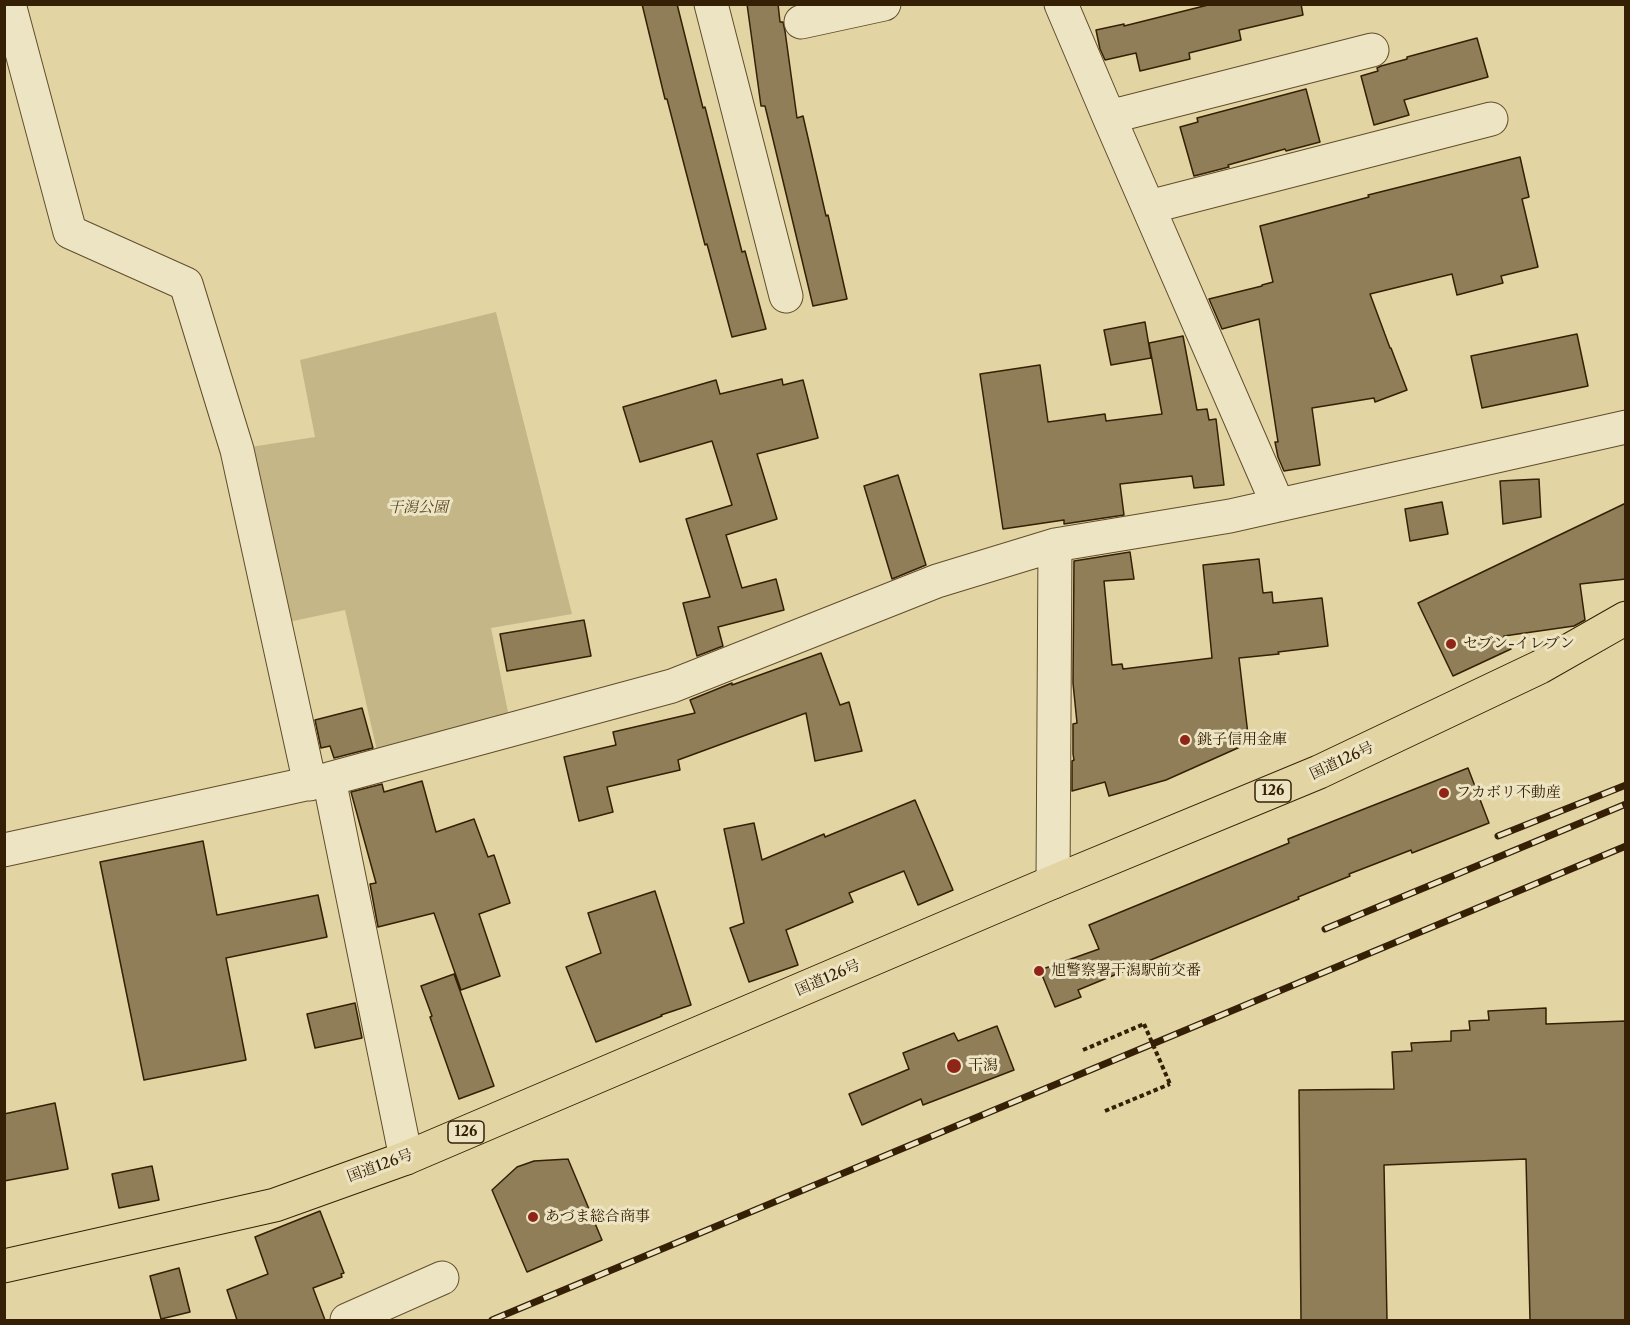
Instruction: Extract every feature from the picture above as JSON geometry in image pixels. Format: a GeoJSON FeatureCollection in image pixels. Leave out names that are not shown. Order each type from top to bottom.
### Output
{"type":"FeatureCollection","features":[{"type":"Feature","properties":{"kind":"highway","name":"国道126号"},"geometry":{"type":"LineString","coordinates":[[4,1266],[276,1205],[406,1158],[1053,882],[1319,772],[1540,667],[1626,618]]}},
{"type":"Feature","properties":{"kind":"street"},"geometry":{"type":"LineString","coordinates":[[9,4],[70,232],[186,284],[237,450],[319,781],[406,1158]]}},
{"type":"Feature","properties":{"kind":"street"},"geometry":{"type":"LineString","coordinates":[[711,4],[786,296]]}},
{"type":"Feature","properties":{"kind":"street"},"geometry":{"type":"LineString","coordinates":[[801,22],[884,4]]}},
{"type":"Feature","properties":{"kind":"street"},"geometry":{"type":"LineString","coordinates":[[1061,4],[1278,505]]}},
{"type":"Feature","properties":{"kind":"street"},"geometry":{"type":"LineString","coordinates":[[1109,117],[1372,50]]}},
{"type":"Feature","properties":{"kind":"street"},"geometry":{"type":"LineString","coordinates":[[1149,207],[1491,118]]}},
{"type":"Feature","properties":{"kind":"street"},"geometry":{"type":"LineString","coordinates":[[4,850],[319,781],[672,686],[937,581],[1055,545],[1230,516],[1626,427]]}},
{"type":"Feature","properties":{"kind":"street"},"geometry":{"type":"LineString","coordinates":[[1053,882],[1055,545]]}},
{"type":"Feature","properties":{"kind":"street"},"geometry":{"type":"LineString","coordinates":[[347,1320],[442,1278]]}},
{"type":"Feature","properties":{"kind":"path"},"geometry":{"type":"LineString","coordinates":[[1083,1050],[1144,1024],[1170,1084],[1105,1111]]}},
{"type":"Feature","properties":{"kind":"green space","name":"干潟公園"},"geometry":{"type":"Polygon","coordinates":[[[496,312],[572,614],[491,628],[509,717],[377,751],[345,610],[284,623],[244,448],[315,437],[300,360],[496,312]]]}},
{"type":"Feature","properties":{"kind":"building"},"geometry":{"type":"Polygon","coordinates":[[[642,4],[677,4],[742,252],[745,251],[766,329],[732,337],[707,244],[705,245],[667,99],[665,99],[642,4]]]}},
{"type":"Feature","properties":{"kind":"building"},"geometry":{"type":"Polygon","coordinates":[[[747,4],[778,4],[780,22],[783,22],[785,31],[797,118],[803,116],[847,299],[813,306],[765,106],[761,106],[747,4]]]}},
{"type":"Feature","properties":{"kind":"building"},"geometry":{"type":"Polygon","coordinates":[[[1212,4],[1301,4],[1303,15],[1239,30],[1241,40],[1189,53],[1190,59],[1140,71],[1136,53],[1105,60],[1096,30],[1124,24],[1124,26],[1212,4]]]}},
{"type":"Feature","properties":{"kind":"building"},"geometry":{"type":"Polygon","coordinates":[[[1477,38],[1488,77],[1404,100],[1409,115],[1374,125],[1361,76],[1378,71],[1377,68],[1381,66],[1407,59],[1407,57],[1477,38]]]}},
{"type":"Feature","properties":{"kind":"building"},"geometry":{"type":"Polygon","coordinates":[[[1306,89],[1320,142],[1286,151],[1285,149],[1194,176],[1180,127],[1198,122],[1197,118],[1306,89]]]}},
{"type":"Feature","properties":{"kind":"building"},"geometry":{"type":"Polygon","coordinates":[[[1520,157],[1529,197],[1522,199],[1538,267],[1501,276],[1503,283],[1457,295],[1452,274],[1370,294],[1407,390],[1375,402],[1374,398],[1312,408],[1320,465],[1284,471],[1275,442],[1278,442],[1259,319],[1222,329],[1209,299],[1273,282],[1260,226],[1369,197],[1368,195],[1520,157]]]}},
{"type":"Feature","properties":{"kind":"building"},"geometry":{"type":"Polygon","coordinates":[[[1145,322],[1151,358],[1111,365],[1104,330],[1145,322]]]}},
{"type":"Feature","properties":{"kind":"building"},"geometry":{"type":"Polygon","coordinates":[[[1577,334],[1588,386],[1482,408],[1471,356],[1577,334]]]}},
{"type":"Feature","properties":{"kind":"building"},"geometry":{"type":"Polygon","coordinates":[[[1183,336],[1197,410],[1207,409],[1209,420],[1216,419],[1224,485],[1194,488],[1192,476],[1120,484],[1124,515],[1064,524],[1064,520],[1003,529],[980,374],[1040,365],[1048,422],[1105,414],[1106,421],[1162,414],[1149,343],[1183,336]]]}},
{"type":"Feature","properties":{"kind":"building"},"geometry":{"type":"Polygon","coordinates":[[[782,379],[783,385],[803,380],[818,438],[757,454],[777,519],[726,535],[742,588],[776,579],[784,610],[718,627],[723,646],[697,656],[683,603],[710,597],[686,519],[732,505],[712,441],[640,462],[623,407],[716,380],[720,394],[782,379]]]}},
{"type":"Feature","properties":{"kind":"building"},"geometry":{"type":"Polygon","coordinates":[[[898,475],[926,565],[892,579],[864,486],[898,475]]]}},
{"type":"Feature","properties":{"kind":"building"},"geometry":{"type":"Polygon","coordinates":[[[1539,479],[1541,517],[1503,524],[1500,481],[1539,479]]]}},
{"type":"Feature","properties":{"kind":"building"},"geometry":{"type":"Polygon","coordinates":[[[1442,502],[1448,534],[1410,541],[1405,509],[1442,502]]]}},
{"type":"Feature","properties":{"kind":"building"},"geometry":{"type":"Polygon","coordinates":[[[1626,503],[1626,579],[1580,584],[1585,620],[1574,626],[1504,636],[1511,649],[1453,676],[1418,603],[1626,503]]]}},
{"type":"Feature","properties":{"kind":"building"},"geometry":{"type":"Polygon","coordinates":[[[1130,552],[1134,579],[1104,581],[1112,665],[1122,664],[1123,669],[1212,658],[1203,565],[1259,559],[1263,593],[1272,592],[1273,603],[1322,598],[1328,646],[1239,658],[1249,743],[1166,780],[1109,796],[1105,782],[1072,791],[1073,724],[1077,723],[1073,683],[1074,561],[1130,552]]]}},
{"type":"Feature","properties":{"kind":"building"},"geometry":{"type":"Polygon","coordinates":[[[584,620],[591,656],[507,671],[500,634],[584,620]]]}},
{"type":"Feature","properties":{"kind":"building"},"geometry":{"type":"Polygon","coordinates":[[[821,653],[840,705],[849,702],[862,751],[815,761],[806,713],[678,760],[680,770],[607,787],[613,812],[579,821],[564,757],[616,745],[613,732],[695,713],[690,700],[732,683],[732,685],[821,653]]]}},
{"type":"Feature","properties":{"kind":"building"},"geometry":{"type":"Polygon","coordinates":[[[362,708],[373,748],[334,758],[330,746],[321,748],[315,720],[362,708]]]}},
{"type":"Feature","properties":{"kind":"building"},"geometry":{"type":"Polygon","coordinates":[[[1468,768],[1489,823],[1412,853],[1411,850],[1349,874],[1350,876],[1298,897],[1299,899],[1078,990],[1081,997],[1055,1007],[1040,970],[1099,949],[1089,925],[1289,843],[1288,839],[1468,768]]]}},
{"type":"Feature","properties":{"kind":"building"},"geometry":{"type":"Polygon","coordinates":[[[422,781],[436,832],[474,819],[488,857],[494,855],[510,903],[479,914],[500,976],[461,990],[434,913],[378,927],[370,884],[376,883],[351,792],[382,784],[384,792],[422,781]]]}},
{"type":"Feature","properties":{"kind":"building"},"geometry":{"type":"Polygon","coordinates":[[[915,800],[953,890],[918,905],[904,871],[849,893],[853,902],[786,930],[798,965],[749,982],[730,928],[744,923],[724,829],[754,823],[762,860],[915,800]]]}},
{"type":"Feature","properties":{"kind":"building"},"geometry":{"type":"Polygon","coordinates":[[[203,841],[217,915],[318,895],[327,937],[226,958],[246,1060],[144,1080],[100,862],[203,841]]]}},
{"type":"Feature","properties":{"kind":"building"},"geometry":{"type":"Polygon","coordinates":[[[655,891],[691,1005],[596,1042],[566,967],[601,953],[588,913],[655,891]]]}},
{"type":"Feature","properties":{"kind":"building"},"geometry":{"type":"Polygon","coordinates":[[[454,974],[494,1086],[459,1099],[421,986],[454,974]]]}},
{"type":"Feature","properties":{"kind":"building"},"geometry":{"type":"Polygon","coordinates":[[[355,1003],[362,1038],[315,1048],[307,1014],[355,1003]]]}},
{"type":"Feature","properties":{"kind":"building"},"geometry":{"type":"Polygon","coordinates":[[[1546,1008],[1546,1024],[1626,1021],[1626,1320],[1530,1320],[1526,1159],[1384,1165],[1387,1320],[1301,1320],[1299,1090],[1394,1089],[1392,1052],[1412,1051],[1411,1043],[1451,1041],[1451,1031],[1470,1030],[1469,1021],[1489,1020],[1488,1011],[1546,1008]]]}},
{"type":"Feature","properties":{"kind":"building"},"geometry":{"type":"Polygon","coordinates":[[[997,1026],[1014,1070],[923,1105],[921,1099],[862,1125],[849,1094],[909,1069],[903,1053],[954,1033],[958,1041],[997,1026]]]}},
{"type":"Feature","properties":{"kind":"building"},"geometry":{"type":"Polygon","coordinates":[[[55,1103],[68,1169],[4,1181],[4,1114],[55,1103]]]}},
{"type":"Feature","properties":{"kind":"building"},"geometry":{"type":"Polygon","coordinates":[[[568,1159],[602,1240],[527,1272],[492,1190],[517,1167],[534,1161],[568,1159]]]}},
{"type":"Feature","properties":{"kind":"building"},"geometry":{"type":"Polygon","coordinates":[[[152,1166],[159,1200],[119,1208],[112,1174],[152,1166]]]}},
{"type":"Feature","properties":{"kind":"building"},"geometry":{"type":"Polygon","coordinates":[[[320,1211],[344,1273],[341,1274],[342,1277],[313,1288],[325,1320],[237,1320],[227,1290],[268,1274],[255,1237],[320,1211]]]}},
{"type":"Feature","properties":{"kind":"building"},"geometry":{"type":"Polygon","coordinates":[[[179,1268],[190,1312],[161,1319],[150,1276],[179,1268]]]}},
{"type":"Feature","properties":{"kind":"railway"},"geometry":{"type":"LineString","coordinates":[[1498,836],[1626,785]]}},
{"type":"Feature","properties":{"kind":"railway"},"geometry":{"type":"LineString","coordinates":[[1325,929],[1626,804]]}},
{"type":"Feature","properties":{"kind":"railway"},"geometry":{"type":"LineString","coordinates":[[492,1320],[1626,846]]}},
{"type":"Feature","properties":{"kind":"place","name":"セブン-イレブン"},"geometry":{"type":"Point","coordinates":[1451,644]}},
{"type":"Feature","properties":{"kind":"place","name":"銚子信用金庫"},"geometry":{"type":"Point","coordinates":[1185,740]}},
{"type":"Feature","properties":{"kind":"place","name":"フカボリ不動産"},"geometry":{"type":"Point","coordinates":[1444,793]}},
{"type":"Feature","properties":{"kind":"place","name":"旭警察署干潟駅前交番"},"geometry":{"type":"Point","coordinates":[1039,971]}},
{"type":"Feature","properties":{"kind":"place","name":"干潟"},"geometry":{"type":"Point","coordinates":[954,1066]}},
{"type":"Feature","properties":{"kind":"place","name":"あづま総合商事"},"geometry":{"type":"Point","coordinates":[533,1217]}}]}
